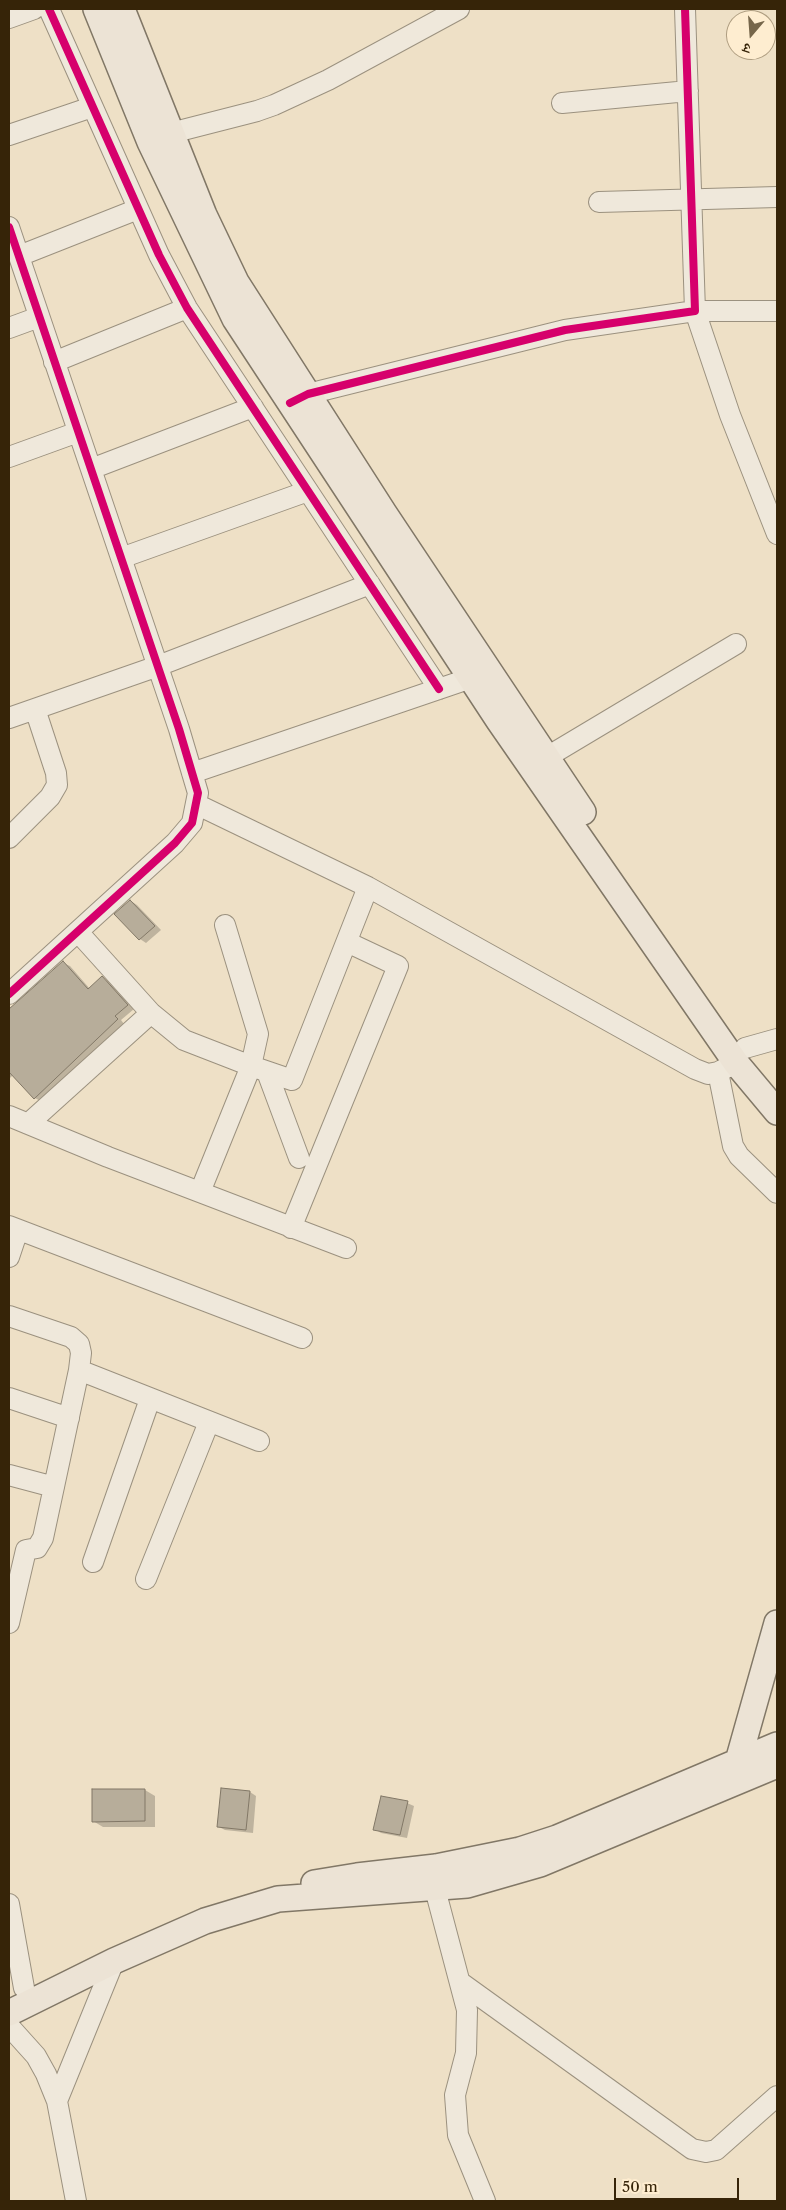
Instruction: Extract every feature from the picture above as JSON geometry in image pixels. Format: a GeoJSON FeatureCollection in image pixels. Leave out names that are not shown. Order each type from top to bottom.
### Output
{"type":"FeatureCollection","features":[{"type":"Feature","properties":{"kind":"main road"},"geometry":{"type":"LineString","coordinates":[[96,9],[150,142],[235,319],[299,398],[389,521],[616,862],[733,1061],[777,1089]]}},
{"type":"Feature","properties":{"kind":"main road"},"geometry":{"type":"LineString","coordinates":[[122,9],[204,215],[236,282],[299,398],[471,678],[733,1061],[777,1112]]}},
{"type":"Feature","properties":{"kind":"main road"},"geometry":{"type":"LineString","coordinates":[[735,1772],[777,1624]]}},
{"type":"Feature","properties":{"kind":"main road"},"geometry":{"type":"LineString","coordinates":[[9,2013],[114,1962],[205,1921],[278,1900],[467,1885],[540,1864],[735,1772],[777,1745]]}},
{"type":"Feature","properties":{"kind":"main road"},"geometry":{"type":"LineString","coordinates":[[13,1993],[182,1915],[224,1898],[357,1876],[436,1867],[520,1850],[735,1772],[777,1765]]}},
{"type":"Feature","properties":{"kind":"street"},"geometry":{"type":"LineString","coordinates":[[9,18],[34,9]]}},
{"type":"Feature","properties":{"kind":"street"},"geometry":{"type":"LineString","coordinates":[[49,9],[138,209],[187,308],[439,689]]}},
{"type":"Feature","properties":{"kind":"street"},"geometry":{"type":"LineString","coordinates":[[171,133],[274,105],[328,80],[459,9]]}},
{"type":"Feature","properties":{"kind":"street"},"geometry":{"type":"LineString","coordinates":[[685,9],[695,311],[730,415],[777,534]]}},
{"type":"Feature","properties":{"kind":"street"},"geometry":{"type":"LineString","coordinates":[[562,103],[688,91]]}},
{"type":"Feature","properties":{"kind":"street"},"geometry":{"type":"LineString","coordinates":[[9,135],[92,107]]}},
{"type":"Feature","properties":{"kind":"street"},"geometry":{"type":"LineString","coordinates":[[599,202],[777,197]]}},
{"type":"Feature","properties":{"kind":"street"},"geometry":{"type":"LineString","coordinates":[[19,256],[138,209]]}},
{"type":"Feature","properties":{"kind":"street"},"geometry":{"type":"LineString","coordinates":[[9,227],[158,666],[198,794],[192,824],[175,843],[9,994]]}},
{"type":"Feature","properties":{"kind":"street"},"geometry":{"type":"LineString","coordinates":[[54,362],[187,308]]}},
{"type":"Feature","properties":{"kind":"street"},"geometry":{"type":"LineString","coordinates":[[299,398],[565,330],[695,311],[777,311]]}},
{"type":"Feature","properties":{"kind":"street"},"geometry":{"type":"LineString","coordinates":[[9,328],[39,317]]}},
{"type":"Feature","properties":{"kind":"street"},"geometry":{"type":"LineString","coordinates":[[91,469],[253,407]]}},
{"type":"Feature","properties":{"kind":"street"},"geometry":{"type":"LineString","coordinates":[[9,457],[78,432]]}},
{"type":"Feature","properties":{"kind":"street"},"geometry":{"type":"LineString","coordinates":[[121,558],[308,491]]}},
{"type":"Feature","properties":{"kind":"street"},"geometry":{"type":"LineString","coordinates":[[9,718],[158,666],[370,584]]}},
{"type":"Feature","properties":{"kind":"street"},"geometry":{"type":"LineString","coordinates":[[546,758],[736,644]]}},
{"type":"Feature","properties":{"kind":"street"},"geometry":{"type":"LineString","coordinates":[[192,773],[471,678]]}},
{"type":"Feature","properties":{"kind":"street"},"geometry":{"type":"LineString","coordinates":[[9,838],[50,797],[57,785],[56,773],[35,709]]}},
{"type":"Feature","properties":{"kind":"street"},"geometry":{"type":"LineString","coordinates":[[196,804],[368,887],[695,1069],[708,1074],[777,1039]]}},
{"type":"Feature","properties":{"kind":"street"},"geometry":{"type":"LineString","coordinates":[[78,932],[151,1013],[184,1040],[292,1080],[368,887]]}},
{"type":"Feature","properties":{"kind":"street"},"geometry":{"type":"LineString","coordinates":[[225,925],[258,1034],[259,1069],[299,1158]]}},
{"type":"Feature","properties":{"kind":"street"},"geometry":{"type":"LineString","coordinates":[[291,1228],[398,966],[347,942]]}},
{"type":"Feature","properties":{"kind":"street"},"geometry":{"type":"LineString","coordinates":[[28,1124],[151,1013]]}},
{"type":"Feature","properties":{"kind":"street"},"geometry":{"type":"LineString","coordinates":[[733,1061],[734,1146],[739,1156],[777,1193]]}},
{"type":"Feature","properties":{"kind":"street"},"geometry":{"type":"LineString","coordinates":[[200,1192],[259,1069]]}},
{"type":"Feature","properties":{"kind":"street"},"geometry":{"type":"LineString","coordinates":[[9,1116],[346,1248]]}},
{"type":"Feature","properties":{"kind":"street"},"geometry":{"type":"LineString","coordinates":[[9,1257],[13,1228],[302,1338]]}},
{"type":"Feature","properties":{"kind":"street"},"geometry":{"type":"LineString","coordinates":[[9,1316],[70,1337],[79,1344],[81,1353],[43,1538],[37,1548],[17,1549],[9,1623]]}},
{"type":"Feature","properties":{"kind":"street"},"geometry":{"type":"LineString","coordinates":[[79,1370],[259,1441]]}},
{"type":"Feature","properties":{"kind":"street"},"geometry":{"type":"LineString","coordinates":[[9,1398],[69,1418]]}},
{"type":"Feature","properties":{"kind":"street"},"geometry":{"type":"LineString","coordinates":[[93,1562],[150,1399]]}},
{"type":"Feature","properties":{"kind":"street"},"geometry":{"type":"LineString","coordinates":[[146,1579],[209,1422]]}},
{"type":"Feature","properties":{"kind":"street"},"geometry":{"type":"LineString","coordinates":[[9,1475],[54,1487]]}},
{"type":"Feature","properties":{"kind":"street"},"geometry":{"type":"LineString","coordinates":[[435,1889],[467,2010],[466,2053],[455,2095],[458,2136],[485,2201]]}},
{"type":"Feature","properties":{"kind":"street"},"geometry":{"type":"LineString","coordinates":[[9,1904],[13,1993]]}},
{"type":"Feature","properties":{"kind":"street"},"geometry":{"type":"LineString","coordinates":[[57,2101],[114,1962]]}},
{"type":"Feature","properties":{"kind":"street"},"geometry":{"type":"LineString","coordinates":[[460,1982],[692,2149],[706,2152],[716,2150],[777,2096]]}},
{"type":"Feature","properties":{"kind":"street"},"geometry":{"type":"LineString","coordinates":[[9,2026],[36,2056],[57,2101],[76,2201]]}},
{"type":"Feature","properties":{"kind":"building"},"geometry":{"type":"Polygon","coordinates":[[[130,900],[155,926],[139,940],[114,914],[130,900]]]}},
{"type":"Feature","properties":{"kind":"building"},"geometry":{"type":"Polygon","coordinates":[[[63,961],[88,989],[102,976],[128,1005],[115,1016],[118,1019],[34,1099],[9,1072],[9,1009],[63,961]]]}},
{"type":"Feature","properties":{"kind":"building"},"geometry":{"type":"Polygon","coordinates":[[[221,1788],[250,1791],[246,1830],[217,1827],[221,1788]]]}},
{"type":"Feature","properties":{"kind":"building"},"geometry":{"type":"Polygon","coordinates":[[[92,1789],[145,1789],[145,1821],[92,1822],[92,1789]]]}},
{"type":"Feature","properties":{"kind":"building"},"geometry":{"type":"Polygon","coordinates":[[[381,1796],[408,1801],[400,1835],[373,1830],[381,1796]]]}},
{"type":"Feature","properties":{"kind":"cycle path"},"geometry":{"type":"LineString","coordinates":[[49,9],[159,255],[187,308],[439,689]]}},
{"type":"Feature","properties":{"kind":"cycle path"},"geometry":{"type":"LineString","coordinates":[[290,403],[308,394],[565,330],[695,311],[685,9]]}},
{"type":"Feature","properties":{"kind":"cycle path"},"geometry":{"type":"LineString","coordinates":[[9,227],[179,729],[198,793],[192,823],[175,843],[9,994]]}}]}
